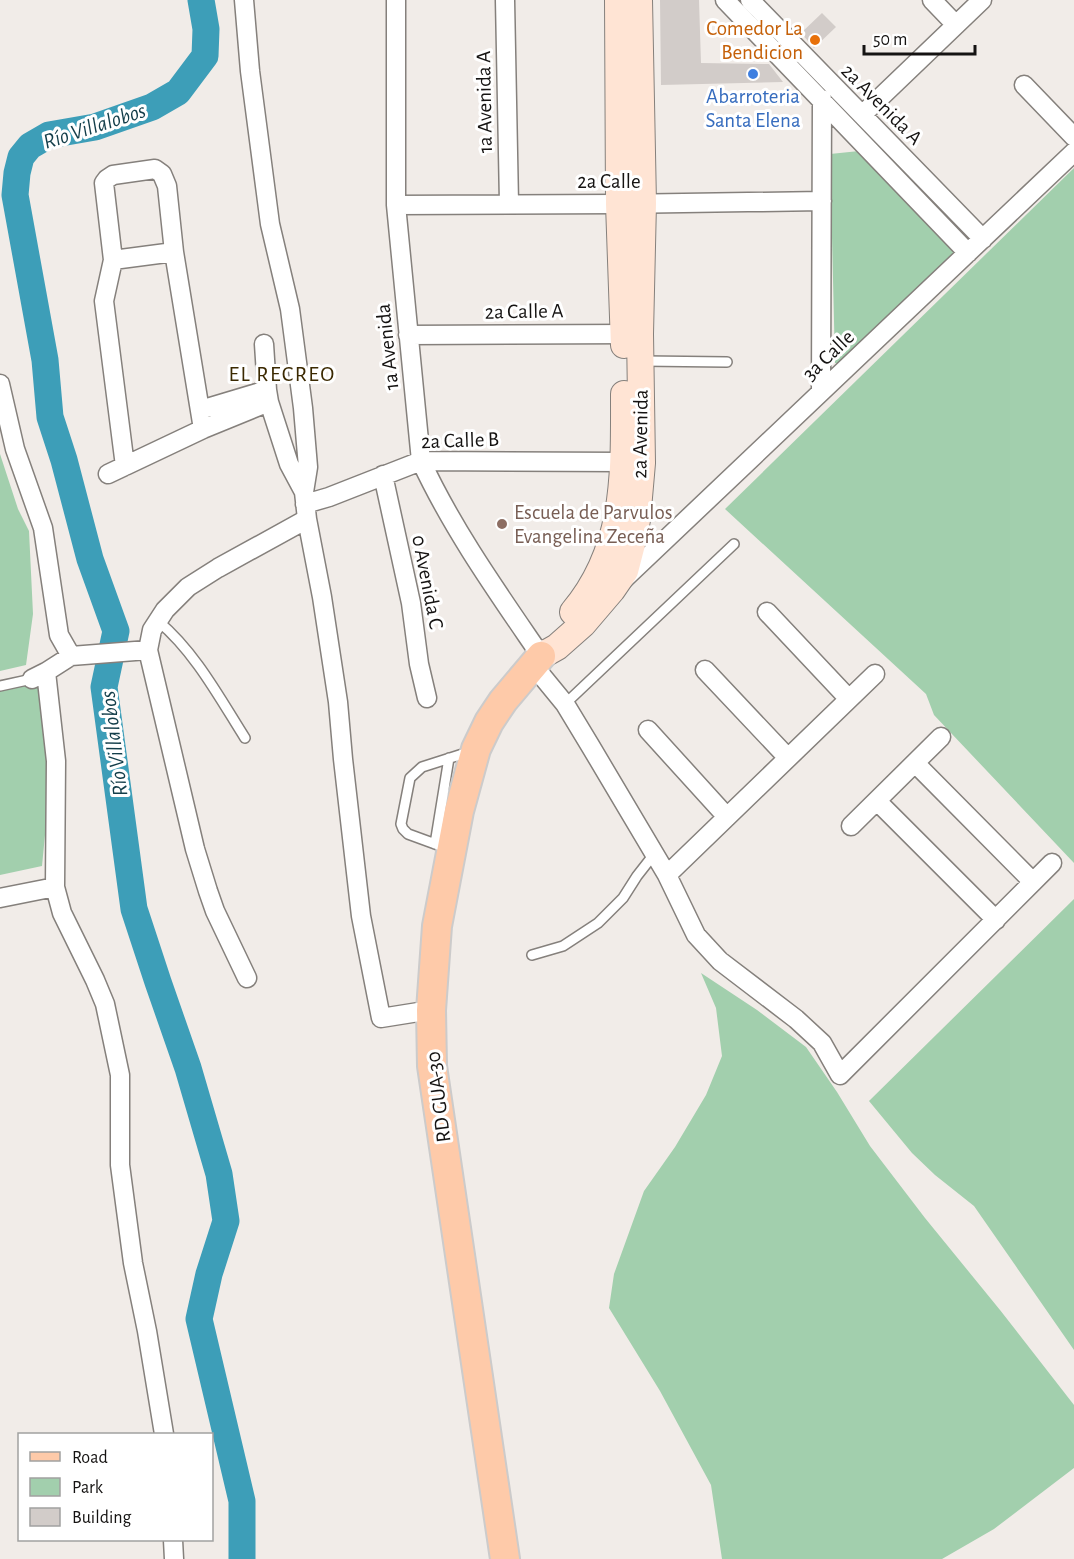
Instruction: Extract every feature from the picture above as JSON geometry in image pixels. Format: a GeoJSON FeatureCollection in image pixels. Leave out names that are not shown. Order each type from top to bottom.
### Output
{"type":"FeatureCollection","features":[{"type":"Feature","properties":{"kind":"main road","name":"RD GUA-30"},"geometry":{"type":"LineString","coordinates":[[505,1559],[432,1066],[431,1010],[443,847],[459,811],[476,749],[493,715],[537,660]]}},
{"type":"Feature","properties":{"kind":"street"},"geometry":{"type":"LineString","coordinates":[[244,0],[250,71],[270,224],[290,309],[303,408],[309,467],[305,505]]}},
{"type":"Feature","properties":{"kind":"street","name":"1a Avenida"},"geometry":{"type":"LineString","coordinates":[[396,0],[396,205],[421,461],[442,504],[668,874],[696,935],[720,961],[796,1019],[822,1043],[840,1075],[996,920]]}},
{"type":"Feature","properties":{"kind":"street","name":"1a Avenida A"},"geometry":{"type":"LineString","coordinates":[[505,0],[509,203]]}},
{"type":"Feature","properties":{"kind":"street","name":"2a Avenida"},"geometry":{"type":"LineString","coordinates":[[618,0],[631,204]]}},
{"type":"Feature","properties":{"kind":"street","name":"2a Avenida"},"geometry":{"type":"LineString","coordinates":[[537,660],[557,647],[583,624],[604,585],[605,561],[617,520],[624,462],[632,333],[631,204],[639,0]]}},
{"type":"Feature","properties":{"kind":"street","name":"2a Avenida A"},"geometry":{"type":"LineString","coordinates":[[750,0],[983,239]]}},
{"type":"Feature","properties":{"kind":"street"},"geometry":{"type":"LineString","coordinates":[[932,0],[956,25]]}},
{"type":"Feature","properties":{"kind":"street"},"geometry":{"type":"LineString","coordinates":[[862,116],[982,0]]}},
{"type":"Feature","properties":{"kind":"street","name":"2a Avenida A"},"geometry":{"type":"LineString","coordinates":[[731,2],[968,253]]}},
{"type":"Feature","properties":{"kind":"street"},"geometry":{"type":"LineString","coordinates":[[1024,85],[1074,137]]}},
{"type":"Feature","properties":{"kind":"street","name":"2a Avenida A"},"geometry":{"type":"LineString","coordinates":[[821,392],[822,99]]}},
{"type":"Feature","properties":{"kind":"street","name":"3a Calle"},"geometry":{"type":"LineString","coordinates":[[604,585],[821,392],[1074,152]]}},
{"type":"Feature","properties":{"kind":"street"},"geometry":{"type":"LineString","coordinates":[[125,466],[104,301],[113,260],[104,183],[113,175],[155,170],[162,174],[167,186],[174,252],[203,429]]}},
{"type":"Feature","properties":{"kind":"street","name":"2a Calle"},"geometry":{"type":"LineString","coordinates":[[396,205],[822,201]]}},
{"type":"Feature","properties":{"kind":"street"},"geometry":{"type":"LineString","coordinates":[[113,260],[174,252]]}},
{"type":"Feature","properties":{"kind":"street","name":"2a Avenida"},"geometry":{"type":"LineString","coordinates":[[604,585],[625,571],[637,519],[642,463],[641,361],[632,333]]}},
{"type":"Feature","properties":{"kind":"street","name":"2a Calle A"},"geometry":{"type":"LineString","coordinates":[[408,335],[632,333]]}},
{"type":"Feature","properties":{"kind":"street"},"geometry":{"type":"LineString","coordinates":[[264,344],[268,396],[289,464],[305,505],[322,597],[338,702],[361,916],[381,1018],[431,1010]]}},
{"type":"Feature","properties":{"kind":"street"},"geometry":{"type":"LineString","coordinates":[[0,384],[15,449],[43,528],[59,635],[74,656]]}},
{"type":"Feature","properties":{"kind":"street"},"geometry":{"type":"LineString","coordinates":[[200,410],[268,396]]}},
{"type":"Feature","properties":{"kind":"street"},"geometry":{"type":"LineString","coordinates":[[108,474],[268,396]]}},
{"type":"Feature","properties":{"kind":"street","name":"2a Calle B"},"geometry":{"type":"LineString","coordinates":[[148,650],[152,630],[165,610],[188,587],[305,505],[421,461],[624,462]]}},
{"type":"Feature","properties":{"kind":"street","name":"0 Avenida C"},"geometry":{"type":"LineString","coordinates":[[383,475],[411,603],[419,664],[427,698]]}},
{"type":"Feature","properties":{"kind":"street"},"geometry":{"type":"LineString","coordinates":[[766,612],[849,699]]}},
{"type":"Feature","properties":{"kind":"street"},"geometry":{"type":"LineString","coordinates":[[164,1433],[133,1263],[120,1165],[120,1075],[105,1004],[62,913],[55,887],[56,761],[39,675],[74,656],[148,650],[195,849],[215,911],[247,978]]}},
{"type":"Feature","properties":{"kind":"street"},"geometry":{"type":"LineString","coordinates":[[705,670],[788,758]]}},
{"type":"Feature","properties":{"kind":"street"},"geometry":{"type":"LineString","coordinates":[[668,874],[874,674]]}},
{"type":"Feature","properties":{"kind":"street"},"geometry":{"type":"LineString","coordinates":[[648,730],[727,817]]}},
{"type":"Feature","properties":{"kind":"street"},"geometry":{"type":"LineString","coordinates":[[851,826],[941,737]]}},
{"type":"Feature","properties":{"kind":"street"},"geometry":{"type":"LineString","coordinates":[[915,763],[1033,882]]}},
{"type":"Feature","properties":{"kind":"street"},"geometry":{"type":"LineString","coordinates":[[877,801],[996,920],[1052,863]]}},
{"type":"Feature","properties":{"kind":"street"},"geometry":{"type":"LineString","coordinates":[[0,898],[55,887]]}},
{"type":"Feature","properties":{"kind":"street"},"geometry":{"type":"LineString","coordinates":[[173,1541],[174,1559]]}},
{"type":"Feature","properties":{"kind":"lane"},"geometry":{"type":"LineString","coordinates":[[641,361],[727,362]]}},
{"type":"Feature","properties":{"kind":"lane"},"geometry":{"type":"LineString","coordinates":[[565,704],[734,544]]}},
{"type":"Feature","properties":{"kind":"lane"},"geometry":{"type":"LineString","coordinates":[[158,621],[174,634],[195,660],[245,738]]}},
{"type":"Feature","properties":{"kind":"lane"},"geometry":{"type":"LineString","coordinates":[[0,686],[39,675]]}},
{"type":"Feature","properties":{"kind":"lane"},"geometry":{"type":"LineString","coordinates":[[449,758],[443,847],[408,834],[403,829],[401,824],[410,778],[422,767],[449,758],[476,749]]}},
{"type":"Feature","properties":{"kind":"lane"},"geometry":{"type":"LineString","coordinates":[[532,955],[563,946],[598,923],[623,898],[655,854]]}},
{"type":"Feature","properties":{"kind":"green space"},"geometry":{"type":"Polygon","coordinates":[[[869,150],[961,250],[848,364],[835,363],[830,154],[869,150]]]}},
{"type":"Feature","properties":{"kind":"green space"},"geometry":{"type":"Polygon","coordinates":[[[1074,168],[1074,863],[934,715],[926,694],[725,509],[1074,168]]]}},
{"type":"Feature","properties":{"kind":"green space"},"geometry":{"type":"Polygon","coordinates":[[[0,454],[18,509],[29,531],[33,614],[26,665],[0,671],[0,454]]]}},
{"type":"Feature","properties":{"kind":"green space"},"geometry":{"type":"Polygon","coordinates":[[[38,681],[48,751],[48,804],[42,866],[0,875],[0,689],[38,681]]]}},
{"type":"Feature","properties":{"kind":"green space"},"geometry":{"type":"Polygon","coordinates":[[[1074,899],[1074,1350],[974,1206],[912,1153],[869,1101],[1074,899]]]}},
{"type":"Feature","properties":{"kind":"green space"},"geometry":{"type":"Polygon","coordinates":[[[701,973],[757,1010],[806,1047],[870,1146],[1074,1405],[1074,1468],[994,1529],[942,1559],[722,1559],[711,1485],[660,1391],[609,1308],[614,1274],[644,1191],[675,1147],[706,1095],[722,1056],[716,1008],[701,973]]]}},
{"type":"Feature","properties":{"kind":"building"},"geometry":{"type":"Polygon","coordinates":[[[660,0],[699,0],[701,63],[769,64],[783,82],[661,85],[660,0]]]}},
{"type":"Feature","properties":{"kind":"building"},"geometry":{"type":"Polygon","coordinates":[[[822,13],[836,27],[814,48],[801,33],[822,13]]]}},
{"type":"Feature","properties":{"kind":"waterway","name":"Río Villalobos"},"geometry":{"type":"LineString","coordinates":[[201,0],[206,29],[205,56],[178,92],[152,107],[95,127],[49,135],[30,146],[21,157],[15,195],[45,360],[50,417],[64,460],[90,559],[116,631],[104,687],[134,909],[188,1068],[219,1174],[226,1221],[209,1274],[199,1319],[242,1501],[242,1559]]}},
{"type":"Feature","properties":{"kind":"place","name":"Comedor La Bendicion"},"geometry":{"type":"Point","coordinates":[815,40]}},
{"type":"Feature","properties":{"kind":"place","name":"Abarroteria Santa Elena"},"geometry":{"type":"Point","coordinates":[753,74]}},
{"type":"Feature","properties":{"kind":"place","name":"Escuela de Parvulos Evangelina Zeceña"},"geometry":{"type":"Point","coordinates":[502,524]}},
{"type":"Feature","properties":{"kind":"district","name":"EL RECREO"},"geometry":{"type":"Point","coordinates":[282,373]}}]}
